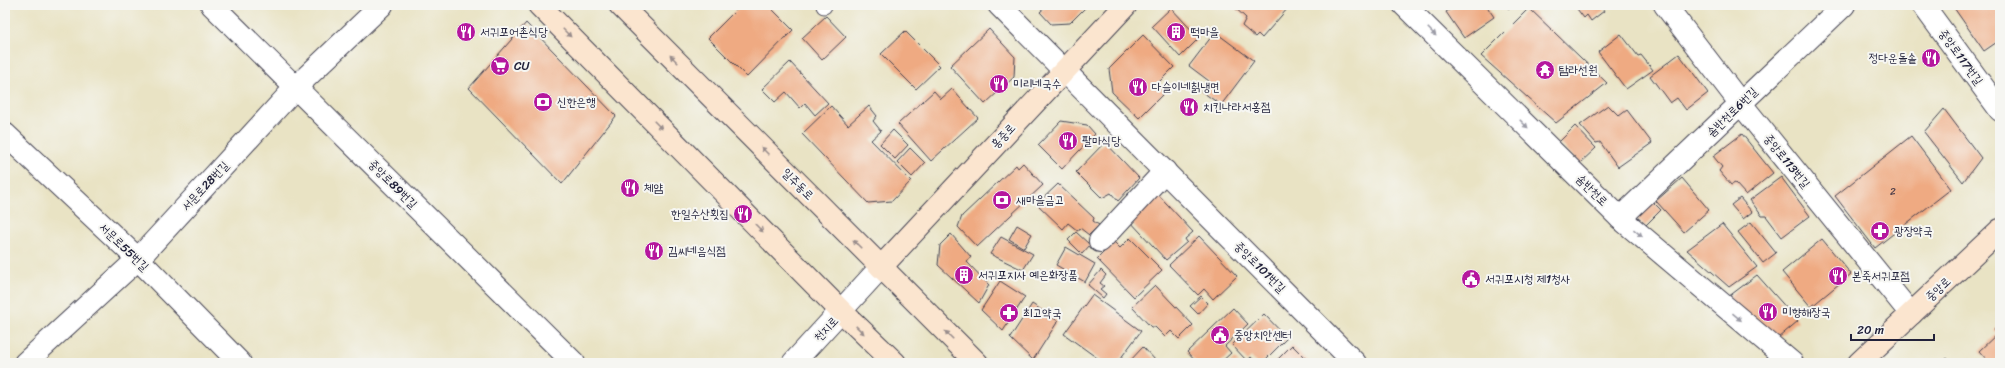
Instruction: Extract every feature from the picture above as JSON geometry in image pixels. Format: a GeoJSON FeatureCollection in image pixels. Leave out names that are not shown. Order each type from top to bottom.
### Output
{"type":"FeatureCollection","features":[{"type":"Feature","properties":{"kind":"main road"},"geometry":{"type":"LineString","coordinates":[[539,5],[842,312],[895,363]]}},
{"type":"Feature","properties":{"kind":"main road","name":"일주동로"},"geometry":{"type":"LineString","coordinates":[[620,5],[977,363]]}},
{"type":"Feature","properties":{"kind":"main road","name":"홍중로"},"geometry":{"type":"LineString","coordinates":[[880,267],[1064,69],[1126,5]]}},
{"type":"Feature","properties":{"kind":"main road","name":"중앙로"},"geometry":{"type":"LineString","coordinates":[[1859,363],[2000,230]]}},
{"type":"Feature","properties":{"kind":"street","name":"중앙로89번길"},"geometry":{"type":"LineString","coordinates":[[212,5],[574,363]]}},
{"type":"Feature","properties":{"kind":"street","name":"서문로28번길"},"geometry":{"type":"LineString","coordinates":[[25,363],[138,259],[296,88],[382,5]]}},
{"type":"Feature","properties":{"kind":"street","name":"중앙로101번길"},"geometry":{"type":"LineString","coordinates":[[999,5],[1355,363]]}},
{"type":"Feature","properties":{"kind":"street","name":"솜반천로"},"geometry":{"type":"LineString","coordinates":[[1404,5],[1620,218],[1792,363]]}},
{"type":"Feature","properties":{"kind":"street","name":"중앙로113번길"},"geometry":{"type":"LineString","coordinates":[[1665,5],[1740,104],[1911,314]]}},
{"type":"Feature","properties":{"kind":"street","name":"솜반천로6번길"},"geometry":{"type":"LineString","coordinates":[[1620,218],[1844,5]]}},
{"type":"Feature","properties":{"kind":"street","name":"중앙로117번길"},"geometry":{"type":"LineString","coordinates":[[1923,5],[2000,110]]}},
{"type":"Feature","properties":{"kind":"street","name":"서문로55번길"},"geometry":{"type":"LineString","coordinates":[[5,134],[138,259],[240,363]]}},
{"type":"Feature","properties":{"kind":"street"},"geometry":{"type":"LineString","coordinates":[[1100,241],[1165,171]]}},
{"type":"Feature","properties":{"kind":"street","name":"천지로"},"geometry":{"type":"LineString","coordinates":[[793,363],[842,312],[880,267]]}},
{"type":"Feature","properties":{"kind":"building"},"geometry":{"type":"Polygon","coordinates":[[[741,5],[768,5],[793,30],[747,77],[708,38],[741,5]]]}},
{"type":"Feature","properties":{"kind":"building"},"geometry":{"type":"Polygon","coordinates":[[[1048,5],[1088,5],[1070,23],[1051,24],[1040,12],[1048,5]]]}},
{"type":"Feature","properties":{"kind":"building"},"geometry":{"type":"Polygon","coordinates":[[[1232,5],[1284,5],[1288,8],[1262,38],[1258,34],[1255,37],[1242,26],[1246,18],[1232,5]]]}},
{"type":"Feature","properties":{"kind":"building"},"geometry":{"type":"Polygon","coordinates":[[[1456,5],[1486,5],[1494,17],[1464,38],[1446,12],[1456,5]]]}},
{"type":"Feature","properties":{"kind":"building"},"geometry":{"type":"Polygon","coordinates":[[[1506,5],[1514,5],[1509,9],[1506,5]]]}},
{"type":"Feature","properties":{"kind":"building"},"geometry":{"type":"Polygon","coordinates":[[[1574,5],[1600,5],[1604,11],[1591,21],[1587,15],[1584,18],[1574,5]]]}},
{"type":"Feature","properties":{"kind":"building"},"geometry":{"type":"Polygon","coordinates":[[[1952,5],[2000,5],[2000,40],[1984,51],[1952,5]]]}},
{"type":"Feature","properties":{"kind":"building","name":"떡마을"},"geometry":{"type":"Polygon","coordinates":[[[1171,8],[1199,38],[1180,57],[1152,26],[1171,8]]]}},
{"type":"Feature","properties":{"kind":"building","name":"탐라선원"},"geometry":{"type":"Polygon","coordinates":[[[1529,8],[1607,83],[1556,123],[1481,56],[1529,8]]]}},
{"type":"Feature","properties":{"kind":"building"},"geometry":{"type":"Polygon","coordinates":[[[826,16],[846,37],[822,60],[802,38],[826,16]]]}},
{"type":"Feature","properties":{"kind":"building","name":"신한은행"},"geometry":{"type":"Polygon","coordinates":[[[526,23],[616,116],[562,184],[469,88],[526,23]]]}},
{"type":"Feature","properties":{"kind":"building"},"geometry":{"type":"Polygon","coordinates":[[[989,29],[1015,57],[1014,77],[985,104],[950,66],[989,29]]]}},
{"type":"Feature","properties":{"kind":"building"},"geometry":{"type":"Polygon","coordinates":[[[905,31],[940,66],[916,89],[881,54],[905,31]]]}},
{"type":"Feature","properties":{"kind":"building"},"geometry":{"type":"Polygon","coordinates":[[[1215,32],[1254,61],[1221,105],[1201,91],[1209,81],[1189,66],[1215,32]]]}},
{"type":"Feature","properties":{"kind":"building"},"geometry":{"type":"Polygon","coordinates":[[[1621,34],[1638,56],[1641,55],[1653,70],[1626,89],[1598,52],[1621,34]]]}},
{"type":"Feature","properties":{"kind":"building"},"geometry":{"type":"Polygon","coordinates":[[[1143,35],[1174,67],[1157,84],[1165,92],[1139,118],[1112,92],[1109,69],[1143,35]]]}},
{"type":"Feature","properties":{"kind":"building"},"geometry":{"type":"Polygon","coordinates":[[[1679,54],[1708,93],[1686,110],[1677,98],[1670,103],[1650,76],[1679,54]]]}},
{"type":"Feature","properties":{"kind":"building"},"geometry":{"type":"Polygon","coordinates":[[[790,62],[828,103],[815,115],[805,103],[800,108],[786,92],[775,102],[762,89],[790,62]]]}},
{"type":"Feature","properties":{"kind":"building"},"geometry":{"type":"Polygon","coordinates":[[[952,89],[978,118],[931,161],[898,124],[934,91],[941,99],[952,89]]]}},
{"type":"Feature","properties":{"kind":"building"},"geometry":{"type":"Polygon","coordinates":[[[1608,105],[1619,116],[1627,110],[1652,143],[1618,167],[1600,142],[1596,143],[1580,125],[1608,105]]]}},
{"type":"Feature","properties":{"kind":"building"},"geometry":{"type":"Polygon","coordinates":[[[831,106],[848,125],[869,106],[877,116],[873,121],[881,131],[871,140],[911,181],[892,201],[868,203],[802,134],[831,106]]]}},
{"type":"Feature","properties":{"kind":"building"},"geometry":{"type":"Polygon","coordinates":[[[1944,109],[1981,158],[1963,182],[1924,132],[1944,109]]]}},
{"type":"Feature","properties":{"kind":"building"},"geometry":{"type":"Polygon","coordinates":[[[1061,121],[1087,125],[1095,134],[1062,169],[1038,145],[1061,121]]]}},
{"type":"Feature","properties":{"kind":"building"},"geometry":{"type":"Polygon","coordinates":[[[1575,126],[1596,148],[1580,163],[1559,142],[1575,126]]]}},
{"type":"Feature","properties":{"kind":"building"},"geometry":{"type":"Polygon","coordinates":[[[893,130],[908,145],[895,159],[880,144],[893,130]]]}},
{"type":"Feature","properties":{"kind":"building"},"geometry":{"type":"Polygon","coordinates":[[[1742,134],[1773,173],[1746,195],[1735,183],[1731,185],[1719,171],[1722,167],[1713,156],[1742,134]]]}},
{"type":"Feature","properties":{"kind":"building"},"geometry":{"type":"Polygon","coordinates":[[[1911,136],[1951,189],[1875,248],[1835,196],[1911,136]]]}},
{"type":"Feature","properties":{"kind":"building"},"geometry":{"type":"Polygon","coordinates":[[[1105,142],[1139,178],[1118,201],[1111,193],[1102,198],[1076,172],[1105,142]]]}},
{"type":"Feature","properties":{"kind":"building"},"geometry":{"type":"Polygon","coordinates":[[[910,148],[925,163],[912,177],[897,162],[910,148]]]}},
{"type":"Feature","properties":{"kind":"building","name":"새마을금고"},"geometry":{"type":"Polygon","coordinates":[[[1023,163],[1043,185],[977,247],[958,227],[962,216],[1016,165],[1018,168],[1023,163]]]}},
{"type":"Feature","properties":{"kind":"building"},"geometry":{"type":"Polygon","coordinates":[[[1781,177],[1810,216],[1782,237],[1766,216],[1762,216],[1750,200],[1781,177]]]}},
{"type":"Feature","properties":{"kind":"building"},"geometry":{"type":"Polygon","coordinates":[[[1682,178],[1709,210],[1684,232],[1656,201],[1682,178]]]}},
{"type":"Feature","properties":{"kind":"building"},"geometry":{"type":"Polygon","coordinates":[[[1058,184],[1094,218],[1093,221],[1099,225],[1089,235],[1080,228],[1078,231],[1068,223],[1063,229],[1037,204],[1058,184]]]}},
{"type":"Feature","properties":{"kind":"building"},"geometry":{"type":"Polygon","coordinates":[[[1154,190],[1193,232],[1185,239],[1187,242],[1166,260],[1129,220],[1154,190]]]}},
{"type":"Feature","properties":{"kind":"building"},"geometry":{"type":"Polygon","coordinates":[[[1740,198],[1752,212],[1743,219],[1731,205],[1740,198]]]}},
{"type":"Feature","properties":{"kind":"building"},"geometry":{"type":"Polygon","coordinates":[[[1652,201],[1661,210],[1645,226],[1636,217],[1652,201]]]}},
{"type":"Feature","properties":{"kind":"building"},"geometry":{"type":"Polygon","coordinates":[[[1751,222],[1776,253],[1763,263],[1738,232],[1751,222]]]}},
{"type":"Feature","properties":{"kind":"building"},"geometry":{"type":"Polygon","coordinates":[[[1722,224],[1757,267],[1729,287],[1687,250],[1722,224]]]}},
{"type":"Feature","properties":{"kind":"building"},"geometry":{"type":"Polygon","coordinates":[[[1017,225],[1032,234],[1024,248],[1009,239],[1017,225]]]}},
{"type":"Feature","properties":{"kind":"building"},"geometry":{"type":"Polygon","coordinates":[[[1076,232],[1090,245],[1082,254],[1068,240],[1076,232]]]}},
{"type":"Feature","properties":{"kind":"building","name":"서귀포지사 예은화장품"},"geometry":{"type":"Polygon","coordinates":[[[951,234],[971,257],[967,262],[989,285],[979,303],[938,265],[940,245],[951,234]]]}},
{"type":"Feature","properties":{"kind":"building"},"geometry":{"type":"Polygon","coordinates":[[[1199,236],[1237,276],[1213,299],[1204,289],[1198,295],[1169,265],[1199,236]]]}},
{"type":"Feature","properties":{"kind":"building"},"geometry":{"type":"Polygon","coordinates":[[[1001,237],[1033,254],[1023,270],[990,254],[1001,237]]]}},
{"type":"Feature","properties":{"kind":"building"},"geometry":{"type":"Polygon","coordinates":[[[1130,238],[1162,270],[1134,297],[1097,259],[1114,242],[1120,248],[1130,238]]]}},
{"type":"Feature","properties":{"kind":"building"},"geometry":{"type":"Polygon","coordinates":[[[1822,239],[1851,274],[1811,307],[1782,272],[1822,239]]]}},
{"type":"Feature","properties":{"kind":"building"},"geometry":{"type":"Polygon","coordinates":[[[1066,247],[1095,264],[1085,282],[1056,265],[1066,247]]]}},
{"type":"Feature","properties":{"kind":"building"},"geometry":{"type":"Polygon","coordinates":[[[1101,270],[1106,275],[1100,283],[1104,286],[1100,289],[1106,294],[1103,298],[1088,285],[1101,270]]]}},
{"type":"Feature","properties":{"kind":"building"},"geometry":{"type":"Polygon","coordinates":[[[1757,275],[1798,321],[1771,344],[1728,297],[1757,275]]]}},
{"type":"Feature","properties":{"kind":"building"},"geometry":{"type":"Polygon","coordinates":[[[1000,281],[1025,297],[1003,331],[981,310],[1000,281]]]}},
{"type":"Feature","properties":{"kind":"building"},"geometry":{"type":"Polygon","coordinates":[[[1155,285],[1193,325],[1179,339],[1171,331],[1165,337],[1155,327],[1151,327],[1132,307],[1155,285]]]}},
{"type":"Feature","properties":{"kind":"building"},"geometry":{"type":"Polygon","coordinates":[[[1092,295],[1141,331],[1117,363],[1104,363],[1064,334],[1092,295]]]}},
{"type":"Feature","properties":{"kind":"building"},"geometry":{"type":"Polygon","coordinates":[[[1201,296],[1208,303],[1198,314],[1190,306],[1201,296]]]}},
{"type":"Feature","properties":{"kind":"building"},"geometry":{"type":"Polygon","coordinates":[[[1032,304],[1058,321],[1033,360],[1010,338],[1032,304]]]}},
{"type":"Feature","properties":{"kind":"building","name":"중앙치안센터"},"geometry":{"type":"Polygon","coordinates":[[[1233,308],[1248,324],[1225,346],[1231,353],[1220,363],[1197,363],[1187,352],[1233,308]]]}},
{"type":"Feature","properties":{"kind":"building"},"geometry":{"type":"Polygon","coordinates":[[[1264,314],[1287,338],[1262,363],[1256,363],[1251,357],[1247,361],[1232,345],[1264,314]]]}},
{"type":"Feature","properties":{"kind":"building"},"geometry":{"type":"Polygon","coordinates":[[[2000,324],[2000,363],[1986,363],[1988,361],[1979,351],[1998,333],[1994,330],[2000,324]]]}},
{"type":"Feature","properties":{"kind":"building"},"geometry":{"type":"Polygon","coordinates":[[[1292,345],[1310,363],[1274,363],[1292,345]]]}},
{"type":"Feature","properties":{"kind":"building"},"geometry":{"type":"Polygon","coordinates":[[[1143,347],[1158,363],[1128,363],[1143,347]]]}},
{"type":"Feature","properties":{"kind":"building"},"geometry":{"type":"Polygon","coordinates":[[[1947,358],[1951,363],[1942,363],[1947,358]]]}},
{"type":"Feature","properties":{"kind":"building"},"geometry":{"type":"Polygon","coordinates":[[[1235,359],[1239,363],[1230,363],[1235,359]]]}},
{"type":"Feature","properties":{"kind":"place","name":"서귀포어촌식당"},"geometry":{"type":"Point","coordinates":[466,32]}},
{"type":"Feature","properties":{"kind":"place","name":"떡마을"},"geometry":{"type":"Point","coordinates":[1176,32]}},
{"type":"Feature","properties":{"kind":"place","name":"정다운돌솥"},"geometry":{"type":"Point","coordinates":[1931,58]}},
{"type":"Feature","properties":{"kind":"place","name":"CU"},"geometry":{"type":"Point","coordinates":[500,66]}},
{"type":"Feature","properties":{"kind":"place","name":"탐라선원"},"geometry":{"type":"Point","coordinates":[1545,70]}},
{"type":"Feature","properties":{"kind":"place","name":"미리네국수"},"geometry":{"type":"Point","coordinates":[999,84]}},
{"type":"Feature","properties":{"kind":"place","name":"다슬이네칡냉면"},"geometry":{"type":"Point","coordinates":[1138,87]}},
{"type":"Feature","properties":{"kind":"place","name":"신한은행"},"geometry":{"type":"Point","coordinates":[543,102]}},
{"type":"Feature","properties":{"kind":"place","name":"치킨나라서홍점"},"geometry":{"type":"Point","coordinates":[1189,107]}},
{"type":"Feature","properties":{"kind":"place","name":"팔마식당"},"geometry":{"type":"Point","coordinates":[1068,141]}},
{"type":"Feature","properties":{"kind":"place","name":"체얌"},"geometry":{"type":"Point","coordinates":[630,188]}},
{"type":"Feature","properties":{"kind":"place","name":"새마을금고"},"geometry":{"type":"Point","coordinates":[1002,200]}},
{"type":"Feature","properties":{"kind":"place","name":"한일수산횟집"},"geometry":{"type":"Point","coordinates":[743,214]}},
{"type":"Feature","properties":{"kind":"place","name":"광장약국"},"geometry":{"type":"Point","coordinates":[1880,231]}},
{"type":"Feature","properties":{"kind":"place","name":"김씨네음식점"},"geometry":{"type":"Point","coordinates":[654,251]}},
{"type":"Feature","properties":{"kind":"place","name":"서귀포지사 예은화장품"},"geometry":{"type":"Point","coordinates":[964,275]}},
{"type":"Feature","properties":{"kind":"place","name":"본죽서귀포점"},"geometry":{"type":"Point","coordinates":[1838,276]}},
{"type":"Feature","properties":{"kind":"place","name":"서귀포시청 제1청사"},"geometry":{"type":"Point","coordinates":[1471,279]}},
{"type":"Feature","properties":{"kind":"place","name":"미향해장국"},"geometry":{"type":"Point","coordinates":[1768,312]}},
{"type":"Feature","properties":{"kind":"place","name":"최고약국"},"geometry":{"type":"Point","coordinates":[1009,313]}},
{"type":"Feature","properties":{"kind":"place","name":"중앙치안센터"},"geometry":{"type":"Point","coordinates":[1220,335]}}]}
